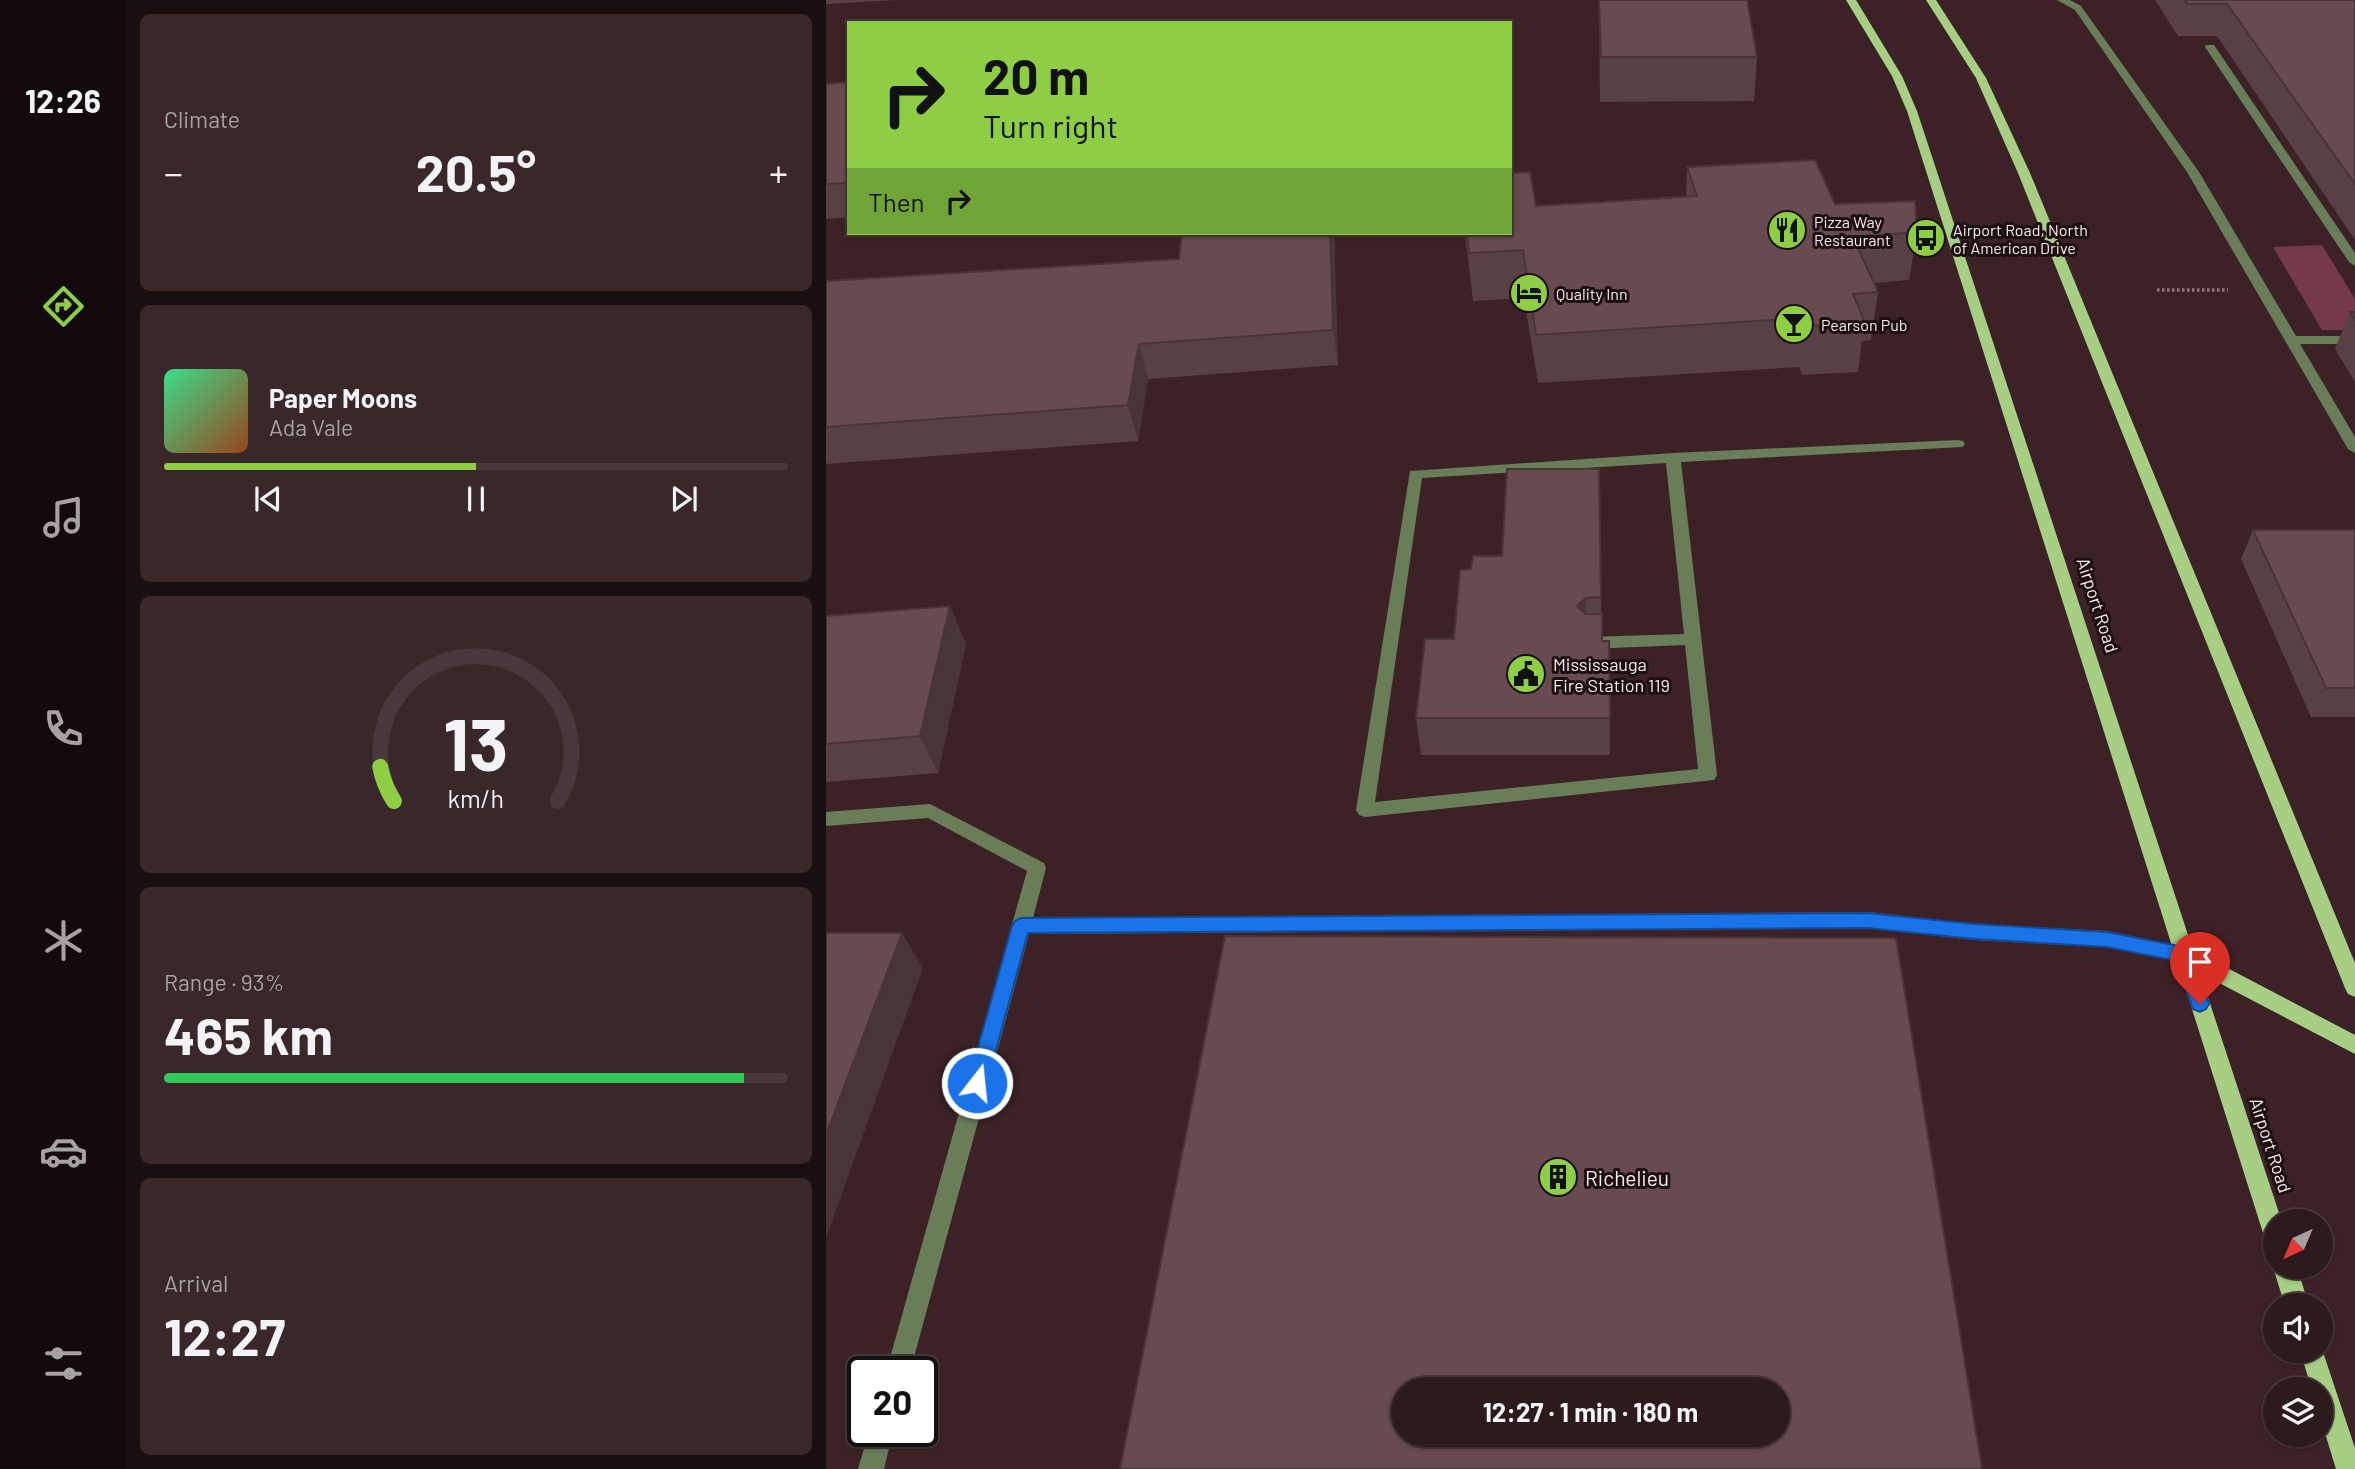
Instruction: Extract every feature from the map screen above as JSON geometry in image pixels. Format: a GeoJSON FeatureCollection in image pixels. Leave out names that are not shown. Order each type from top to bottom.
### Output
{"type":"FeatureCollection","features":[{"type":"Feature","properties":{"kind":"main road","name":"Airport Road"},"geometry":{"type":"LineString","coordinates":[[1851,0],[1891,66],[1912,111],[2266,1209]]}},
{"type":"Feature","properties":{"kind":"main road"},"geometry":{"type":"LineString","coordinates":[[1931,0],[1974,66],[2006,131],[2355,988]]}},
{"type":"Feature","properties":{"kind":"main road"},"geometry":{"type":"LineString","coordinates":[[2184,955],[2355,1045]]}},
{"type":"Feature","properties":{"kind":"main road"},"geometry":{"type":"LineString","coordinates":[[2316,1363],[2349,1469]]}},
{"type":"Feature","properties":{"kind":"lane"},"geometry":{"type":"LineString","coordinates":[[2063,0],[2078,8],[2193,172],[2355,449]]}},
{"type":"Feature","properties":{"kind":"lane"},"geometry":{"type":"LineString","coordinates":[[2210,47],[2355,262]]}},
{"type":"Feature","properties":{"kind":"lane"},"geometry":{"type":"LineString","coordinates":[[2291,340],[2355,340]]}},
{"type":"Feature","properties":{"kind":"lane"},"geometry":{"type":"LineString","coordinates":[[1673,458],[1708,775],[1364,810],[1415,474],[1673,458],[1958,444]]}},
{"type":"Feature","properties":{"kind":"lane"},"geometry":{"type":"LineString","coordinates":[[1588,643],[1692,639]]}},
{"type":"Feature","properties":{"kind":"lane"},"geometry":{"type":"LineString","coordinates":[[826,819],[930,811],[1037,867],[902,1356]]}},
{"type":"Feature","properties":{"kind":"lane"},"geometry":{"type":"LineString","coordinates":[[1021,926],[1868,920],[1974,932],[2107,939],[2184,955]]}},
{"type":"Feature","properties":{"kind":"lane"},"geometry":{"type":"LineString","coordinates":[[871,1469],[877,1447]]}},
{"type":"Feature","properties":{"kind":"shaded area"},"geometry":{"type":"Polygon","coordinates":[[[2322,245],[2355,299],[2355,330],[2322,330],[2273,247],[2322,245]]]}},
{"type":"Feature","properties":{"kind":"building"},"geometry":{"type":"Polygon","coordinates":[[[1599,0],[1747,0],[1757,57],[1601,57],[1599,0]]]}},
{"type":"Feature","properties":{"kind":"building"},"geometry":{"type":"Polygon","coordinates":[[[2185,0],[2355,0],[2355,184],[2227,4],[2187,4],[2185,0]]]}},
{"type":"Feature","properties":{"kind":"building"},"geometry":{"type":"Polygon","coordinates":[[[847,82],[847,183],[826,184],[826,84],[847,82]]]}},
{"type":"Feature","properties":{"kind":"building"},"geometry":{"type":"Polygon","coordinates":[[[1815,160],[1835,204],[1915,201],[1917,232],[1853,237],[1878,292],[1853,294],[1865,323],[1808,326],[1805,318],[1536,335],[1523,250],[1469,253],[1467,235],[1512,235],[1512,173],[1530,172],[1536,206],[1697,196],[1687,167],[1815,160]]]}},
{"type":"Feature","properties":{"kind":"building"},"geometry":{"type":"Polygon","coordinates":[[[1182,235],[1330,235],[1333,330],[1139,344],[1128,405],[826,427],[826,281],[1179,259],[1182,235]]]}},
{"type":"Feature","properties":{"kind":"building"},"geometry":{"type":"Polygon","coordinates":[[[1507,469],[1599,469],[1601,597],[1586,598],[1577,606],[1586,614],[1602,614],[1602,641],[1609,641],[1610,718],[1416,718],[1425,639],[1454,639],[1460,570],[1471,569],[1473,556],[1502,556],[1507,469]]]}},
{"type":"Feature","properties":{"kind":"building"},"geometry":{"type":"Polygon","coordinates":[[[2253,530],[2355,530],[2355,688],[2326,688],[2253,530]]]}},
{"type":"Feature","properties":{"kind":"building"},"geometry":{"type":"Polygon","coordinates":[[[950,606],[920,736],[826,744],[826,616],[950,606]]]}},
{"type":"Feature","properties":{"kind":"building"},"geometry":{"type":"Polygon","coordinates":[[[826,933],[902,933],[826,1135],[826,933]]]}},
{"type":"Feature","properties":{"kind":"building","name":"Richelieu"},"geometry":{"type":"Polygon","coordinates":[[[1225,936],[1896,938],[1982,1469],[1120,1469],[1225,936]]]}},
{"type":"Feature","properties":{"kind":"place","name":"Pizza Way Restaurant"},"geometry":{"type":"Point","coordinates":[1787,230]}},
{"type":"Feature","properties":{"kind":"place","name":"Airport Road, North of American Drive"},"geometry":{"type":"Point","coordinates":[1926,238]}},
{"type":"Feature","properties":{"kind":"place","name":"Quality Inn"},"geometry":{"type":"Point","coordinates":[1529,293]}},
{"type":"Feature","properties":{"kind":"place","name":"Pearson Pub"},"geometry":{"type":"Point","coordinates":[1794,324]}},
{"type":"Feature","properties":{"kind":"place","name":"Mississauga Fire Station 119"},"geometry":{"type":"Point","coordinates":[1526,674]}},
{"type":"Feature","properties":{"kind":"place","name":"Richelieu"},"geometry":{"type":"Point","coordinates":[1558,1177]}},
{"type":"Feature","properties":{"kind":"route"},"geometry":{"type":"LineString","coordinates":[[977,1083],[1021,926],[1868,920],[1974,932],[2107,939],[2184,955],[2200,1004]]}}]}
